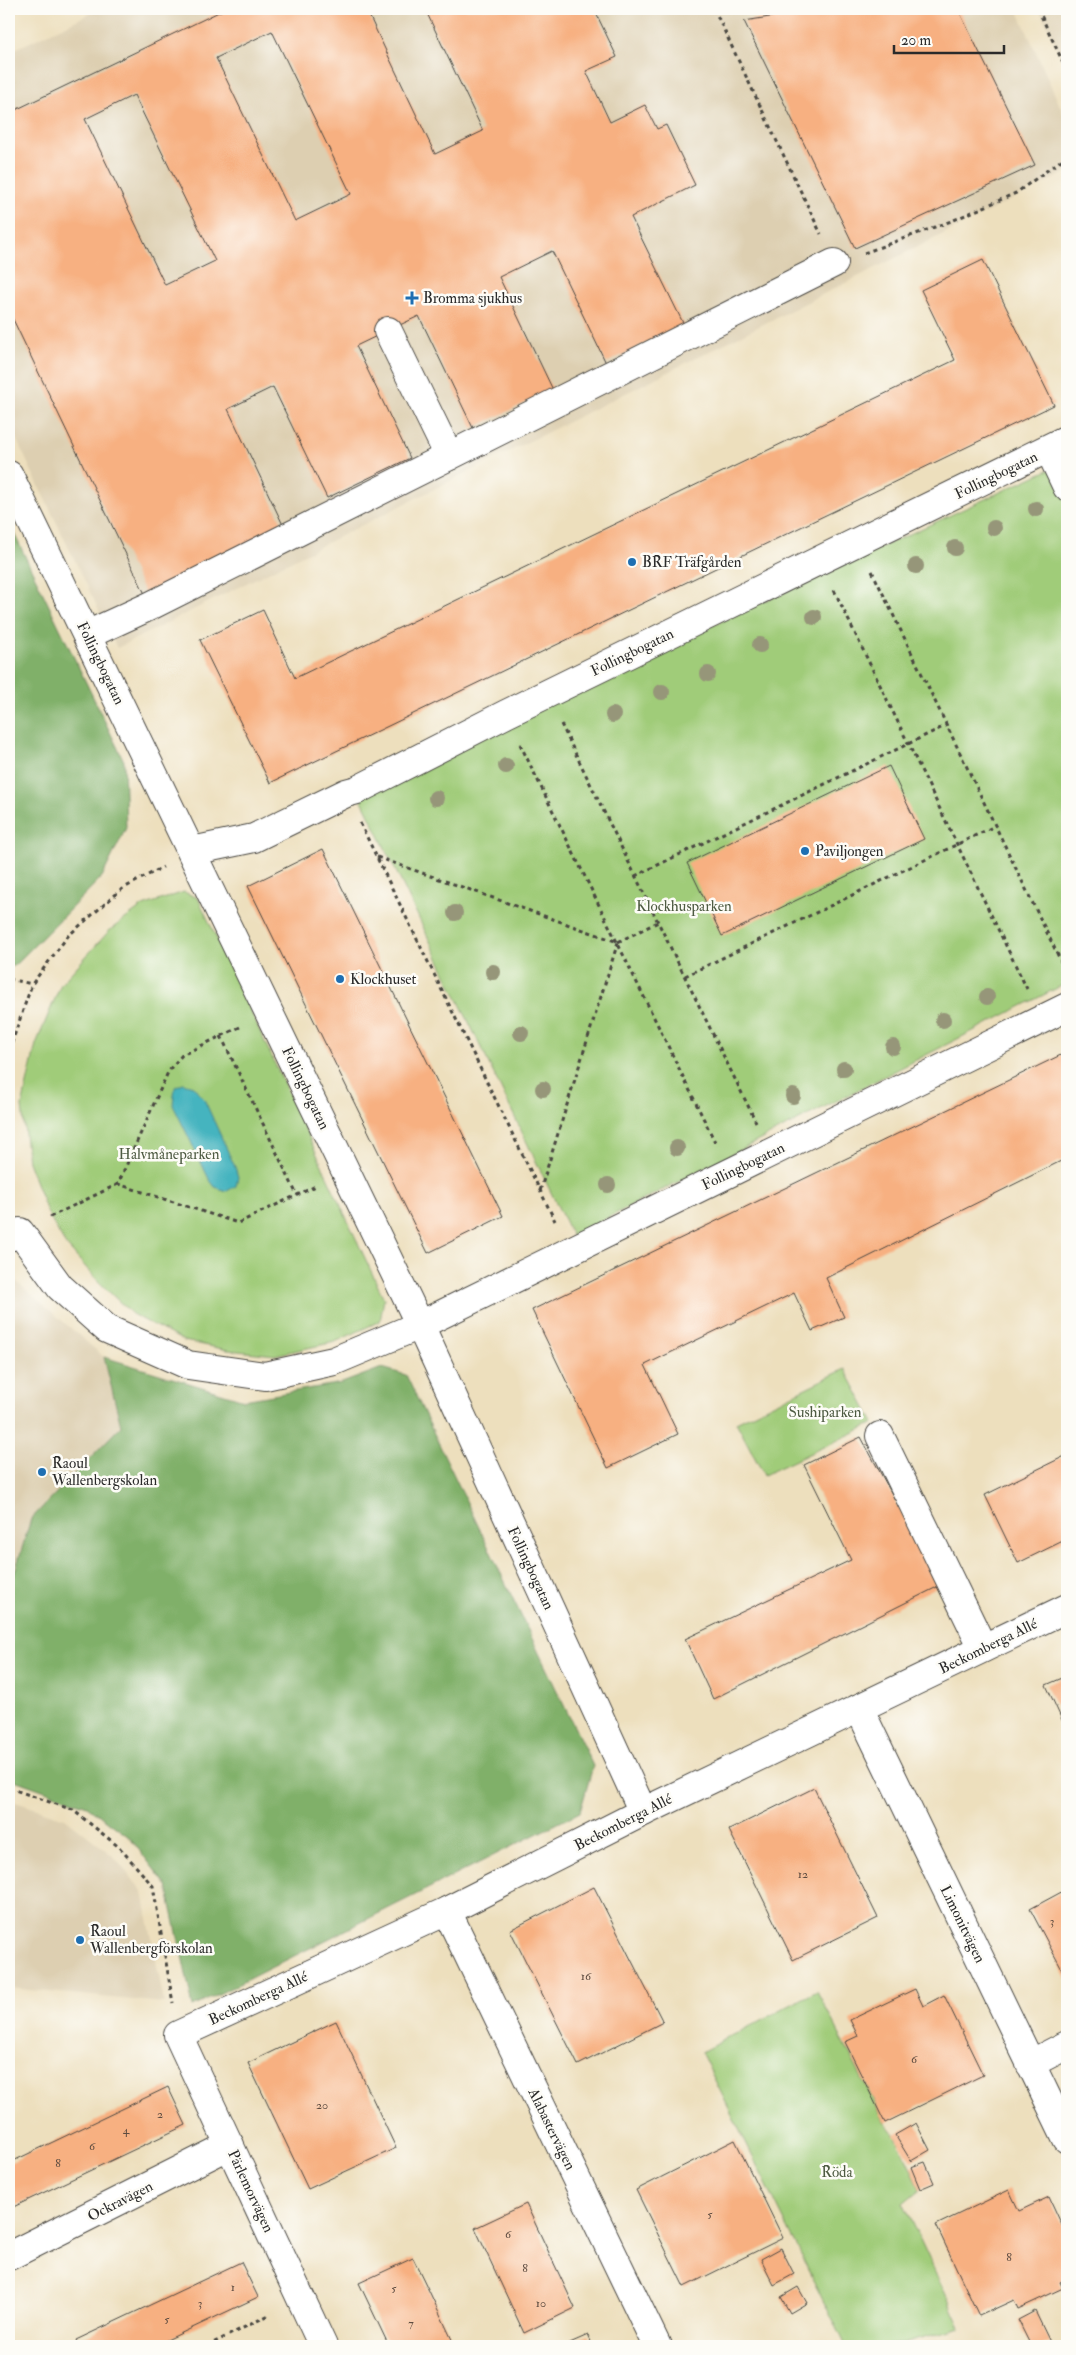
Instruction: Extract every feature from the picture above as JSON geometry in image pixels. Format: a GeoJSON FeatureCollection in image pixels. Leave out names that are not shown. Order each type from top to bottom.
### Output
{"type":"FeatureCollection","features":[{"type":"Feature","properties":{"kind":"street"},"geometry":{"type":"LineString","coordinates":[[87,635],[157,602],[834,263]]}},
{"type":"Feature","properties":{"kind":"street"},"geometry":{"type":"LineString","coordinates":[[388,331],[449,456]]}},
{"type":"Feature","properties":{"kind":"street"},"geometry":{"type":"LineString","coordinates":[[1058,444],[1067,487]]}},
{"type":"Feature","properties":{"kind":"street","name":"Follingbogatan"},"geometry":{"type":"LineString","coordinates":[[192,851],[254,838],[346,793],[357,790],[546,694],[1058,444]]}},
{"type":"Feature","properties":{"kind":"street","name":"Follingbogatan"},"geometry":{"type":"LineString","coordinates":[[9,475],[420,1325],[643,1812]]}},
{"type":"Feature","properties":{"kind":"street","name":"Follingbogatan"},"geometry":{"type":"LineString","coordinates":[[420,1325],[1067,1007]]}},
{"type":"Feature","properties":{"kind":"street"},"geometry":{"type":"LineString","coordinates":[[14,1235],[60,1287],[108,1329],[188,1365],[265,1376],[334,1361],[420,1325]]}},
{"type":"Feature","properties":{"kind":"street"},"geometry":{"type":"LineString","coordinates":[[880,1436],[983,1648]]}},
{"type":"Feature","properties":{"kind":"street","name":"Beckomberga Allé"},"geometry":{"type":"LineString","coordinates":[[178,2035],[447,1911],[643,1812],[1067,1608]]}},
{"type":"Feature","properties":{"kind":"street","name":"Limonitvägen"},"geometry":{"type":"LineString","coordinates":[[860,1708],[1067,2139]]}},
{"type":"Feature","properties":{"kind":"street","name":"Alabastervägen"},"geometry":{"type":"LineString","coordinates":[[447,1911],[657,2346]]}},
{"type":"Feature","properties":{"kind":"street","name":"Pärlemorvägen"},"geometry":{"type":"LineString","coordinates":[[178,2035],[323,2346]]}},
{"type":"Feature","properties":{"kind":"street"},"geometry":{"type":"LineString","coordinates":[[1030,2064],[1067,2045]]}},
{"type":"Feature","properties":{"kind":"street","name":"Ockravägen"},"geometry":{"type":"LineString","coordinates":[[9,2256],[230,2145]]}},
{"type":"Feature","properties":{"kind":"path"},"geometry":{"type":"LineString","coordinates":[[714,9],[834,263],[954,220],[1016,193],[1067,156]]}},
{"type":"Feature","properties":{"kind":"path"},"geometry":{"type":"LineString","coordinates":[[1038,9],[1067,71]]}},
{"type":"Feature","properties":{"kind":"path"},"geometry":{"type":"LineString","coordinates":[[858,542],[1067,974]]}},
{"type":"Feature","properties":{"kind":"path"},"geometry":{"type":"LineString","coordinates":[[819,560],[1042,1019]]}},
{"type":"Feature","properties":{"kind":"path"},"geometry":{"type":"LineString","coordinates":[[546,694],[771,1152]]}},
{"type":"Feature","properties":{"kind":"path"},"geometry":{"type":"LineString","coordinates":[[506,714],[730,1172]]}},
{"type":"Feature","properties":{"kind":"path"},"geometry":{"type":"LineString","coordinates":[[635,876],[947,725]]}},
{"type":"Feature","properties":{"kind":"path"},"geometry":{"type":"LineString","coordinates":[[346,793],[570,1251]]}},
{"type":"Feature","properties":{"kind":"path"},"geometry":{"type":"LineString","coordinates":[[685,976],[995,826]]}},
{"type":"Feature","properties":{"kind":"path"},"geometry":{"type":"LineString","coordinates":[[9,1051],[32,984],[68,936],[122,890],[192,851]]}},
{"type":"Feature","properties":{"kind":"path"},"geometry":{"type":"LineString","coordinates":[[377,857],[618,942],[658,922]]}},
{"type":"Feature","properties":{"kind":"path"},"geometry":{"type":"LineString","coordinates":[[540,1191],[618,942]]}},
{"type":"Feature","properties":{"kind":"path"},"geometry":{"type":"LineString","coordinates":[[9,979],[32,984]]}},
{"type":"Feature","properties":{"kind":"path"},"geometry":{"type":"LineString","coordinates":[[14,1235],[118,1184],[169,1070],[182,1056],[221,1036],[297,1195],[238,1223],[118,1184]]}},
{"type":"Feature","properties":{"kind":"path"},"geometry":{"type":"LineString","coordinates":[[9,1788],[73,1810],[119,1847],[153,1886],[178,2035]]}},
{"type":"Feature","properties":{"kind":"path"},"geometry":{"type":"LineString","coordinates":[[207,2346],[301,2300]]}},
{"type":"Feature","properties":{"kind":"shaded area","name":"Bromma sjukhus"},"geometry":{"type":"Polygon","coordinates":[[[100,9],[1017,9],[1067,122],[1067,172],[117,648],[9,424],[9,52],[100,9]]]}},
{"type":"Feature","properties":{"kind":"shaded area"},"geometry":{"type":"Polygon","coordinates":[[[1039,9],[1067,9],[1067,69],[1039,9]]]}},
{"type":"Feature","properties":{"kind":"shaded area","name":"Raoul Wallenbergskolan"},"geometry":{"type":"Polygon","coordinates":[[[9,1268],[17,1282],[104,1357],[121,1426],[31,1519],[9,1591],[9,1268]]]}},
{"type":"Feature","properties":{"kind":"shaded area","name":"Raoul Wallenbergförskolan"},"geometry":{"type":"Polygon","coordinates":[[[9,1800],[65,1818],[113,1856],[143,1892],[164,2003],[9,1988],[9,1800]]]}},
{"type":"Feature","properties":{"kind":"green space","name":"Klockhusparken"},"geometry":{"type":"Polygon","coordinates":[[[1063,463],[1067,472],[1067,983],[572,1236],[357,790],[1063,463]]]}},
{"type":"Feature","properties":{"kind":"green space"},"geometry":{"type":"Polygon","coordinates":[[[9,523],[124,761],[126,828],[102,877],[14,966],[9,967],[9,523]]]}},
{"type":"Feature","properties":{"kind":"green space","name":"Halvmåneparken"},"geometry":{"type":"Polygon","coordinates":[[[184,892],[198,898],[384,1299],[380,1321],[335,1342],[275,1355],[228,1350],[184,1341],[132,1314],[99,1282],[65,1244],[47,1212],[28,1162],[22,1106],[36,1044],[61,984],[110,930],[143,906],[184,892]]]}},
{"type":"Feature","properties":{"kind":"green space"},"geometry":{"type":"Polygon","coordinates":[[[104,1357],[244,1400],[342,1383],[382,1368],[406,1375],[593,1766],[580,1812],[193,2007],[167,1886],[129,1837],[87,1806],[9,1778],[9,1591],[31,1519],[121,1426],[104,1357]]]}},
{"type":"Feature","properties":{"kind":"green space","name":"Sushiparken"},"geometry":{"type":"Polygon","coordinates":[[[845,1369],[874,1423],[764,1475],[736,1422],[845,1369]]]}},
{"type":"Feature","properties":{"kind":"green space","name":"Röda"},"geometry":{"type":"Polygon","coordinates":[[[817,1991],[885,2123],[895,2135],[920,2189],[903,2203],[961,2327],[903,2343],[884,2346],[846,2346],[701,2052],[817,1991]]]}},
{"type":"Feature","properties":{"kind":"water"},"geometry":{"type":"Polygon","coordinates":[[[183,1083],[193,1086],[204,1099],[235,1167],[238,1177],[236,1186],[227,1191],[215,1187],[209,1179],[173,1105],[175,1087],[183,1083]]]}},
{"type":"Feature","properties":{"kind":"building"},"geometry":{"type":"Polygon","coordinates":[[[225,9],[366,9],[435,154],[483,131],[425,9],[594,9],[617,57],[586,71],[610,122],[645,105],[657,129],[666,125],[695,185],[631,217],[684,325],[606,363],[552,251],[499,277],[553,390],[473,428],[419,316],[387,331],[356,346],[410,458],[327,498],[273,387],[228,409],[284,527],[145,594],[9,311],[9,113],[225,9]],[[272,31],[216,58],[295,221],[351,194],[272,31]],[[134,95],[85,119],[165,285],[215,261],[134,95]]]}},
{"type":"Feature","properties":{"kind":"building"},"geometry":{"type":"Polygon","coordinates":[[[821,9],[958,9],[1035,165],[855,248],[744,21],[821,9]]]}},
{"type":"Feature","properties":{"kind":"building","name":"BRF Träfgården"},"geometry":{"type":"Polygon","coordinates":[[[983,260],[1054,405],[270,783],[200,640],[263,610],[295,678],[955,360],[921,290],[983,260]]]}},
{"type":"Feature","properties":{"kind":"building","name":"Paviljongen"},"geometry":{"type":"Polygon","coordinates":[[[889,766],[924,839],[722,936],[687,863],[889,766]]]}},
{"type":"Feature","properties":{"kind":"building","name":"Klockhuset"},"geometry":{"type":"Polygon","coordinates":[[[323,849],[503,1216],[428,1253],[248,886],[323,849]]]}},
{"type":"Feature","properties":{"kind":"building"},"geometry":{"type":"Polygon","coordinates":[[[1067,1052],[1067,1158],[826,1278],[844,1317],[812,1331],[794,1293],[645,1365],[678,1434],[608,1468],[532,1310],[1067,1052]]]}},
{"type":"Feature","properties":{"kind":"building"},"geometry":{"type":"Polygon","coordinates":[[[861,1437],[941,1585],[713,1699],[685,1639],[851,1560],[804,1465],[861,1437]]]}},
{"type":"Feature","properties":{"kind":"building"},"geometry":{"type":"Polygon","coordinates":[[[1067,1455],[1067,1539],[1018,1563],[985,1495],[1067,1455]]]}},
{"type":"Feature","properties":{"kind":"building"},"geometry":{"type":"Polygon","coordinates":[[[1067,1676],[1067,1731],[1046,1685],[1067,1676]]]}},
{"type":"Feature","properties":{"kind":"building"},"geometry":{"type":"Polygon","coordinates":[[[814,1788],[878,1918],[793,1960],[729,1830],[814,1788]]]}},
{"type":"Feature","properties":{"kind":"building"},"geometry":{"type":"Polygon","coordinates":[[[594,1887],[663,2022],[578,2065],[510,1930],[594,1887]]]}},
{"type":"Feature","properties":{"kind":"building"},"geometry":{"type":"Polygon","coordinates":[[[1067,1889],[1067,1979],[1030,1909],[1067,1889]]]}},
{"type":"Feature","properties":{"kind":"building"},"geometry":{"type":"Polygon","coordinates":[[[915,1989],[923,2006],[944,1995],[983,2075],[885,2123],[845,2042],[858,2036],[850,2020],[915,1989]]]}},
{"type":"Feature","properties":{"kind":"building"},"geometry":{"type":"Polygon","coordinates":[[[336,2021],[396,2148],[308,2189],[248,2063],[336,2021]]]}},
{"type":"Feature","properties":{"kind":"building"},"geometry":{"type":"Polygon","coordinates":[[[168,2087],[186,2125],[9,2209],[9,2163],[168,2087]]]}},
{"type":"Feature","properties":{"kind":"building"},"geometry":{"type":"Polygon","coordinates":[[[916,2123],[930,2150],[911,2161],[895,2135],[916,2123]]]}},
{"type":"Feature","properties":{"kind":"building"},"geometry":{"type":"Polygon","coordinates":[[[735,2140],[783,2238],[684,2287],[636,2190],[735,2140]]]}},
{"type":"Feature","properties":{"kind":"building"},"geometry":{"type":"Polygon","coordinates":[[[925,2162],[934,2183],[920,2189],[911,2167],[925,2162]]]}},
{"type":"Feature","properties":{"kind":"building"},"geometry":{"type":"Polygon","coordinates":[[[1009,2190],[1019,2211],[1049,2197],[1067,2236],[1067,2278],[1060,2282],[1063,2288],[1018,2309],[1014,2300],[979,2316],[936,2225],[1009,2190]]]}},
{"type":"Feature","properties":{"kind":"building"},"geometry":{"type":"Polygon","coordinates":[[[526,2204],[575,2308],[524,2333],[475,2228],[526,2204]]]}},
{"type":"Feature","properties":{"kind":"building"},"geometry":{"type":"Polygon","coordinates":[[[781,2248],[794,2274],[774,2285],[761,2259],[781,2248]]]}},
{"type":"Feature","properties":{"kind":"building"},"geometry":{"type":"Polygon","coordinates":[[[413,2258],[455,2346],[389,2346],[359,2283],[413,2258]]]}},
{"type":"Feature","properties":{"kind":"building"},"geometry":{"type":"Polygon","coordinates":[[[241,2262],[258,2297],[154,2346],[79,2346],[76,2340],[241,2262]]]}},
{"type":"Feature","properties":{"kind":"building"},"geometry":{"type":"Polygon","coordinates":[[[798,2287],[807,2303],[790,2313],[781,2297],[798,2287]]]}},
{"type":"Feature","properties":{"kind":"building"},"geometry":{"type":"Polygon","coordinates":[[[1035,2311],[1050,2342],[1041,2346],[1031,2346],[1018,2320],[1035,2311]]]}},
{"type":"Feature","properties":{"kind":"building"},"geometry":{"type":"Polygon","coordinates":[[[588,2335],[593,2346],[563,2346],[588,2335]]]}},
{"type":"Feature","properties":{"kind":"place","name":"Bromma sjukhus"},"geometry":{"type":"Point","coordinates":[412,298]}},
{"type":"Feature","properties":{"kind":"place","name":"BRF Träfgården"},"geometry":{"type":"Point","coordinates":[632,562]}},
{"type":"Feature","properties":{"kind":"place","name":"Paviljongen"},"geometry":{"type":"Point","coordinates":[805,851]}},
{"type":"Feature","properties":{"kind":"place","name":"Klockhuset"},"geometry":{"type":"Point","coordinates":[340,979]}},
{"type":"Feature","properties":{"kind":"place","name":"Raoul Wallenbergskolan"},"geometry":{"type":"Point","coordinates":[42,1472]}},
{"type":"Feature","properties":{"kind":"place","name":"Raoul Wallenbergförskolan"},"geometry":{"type":"Point","coordinates":[80,1940]}}]}
